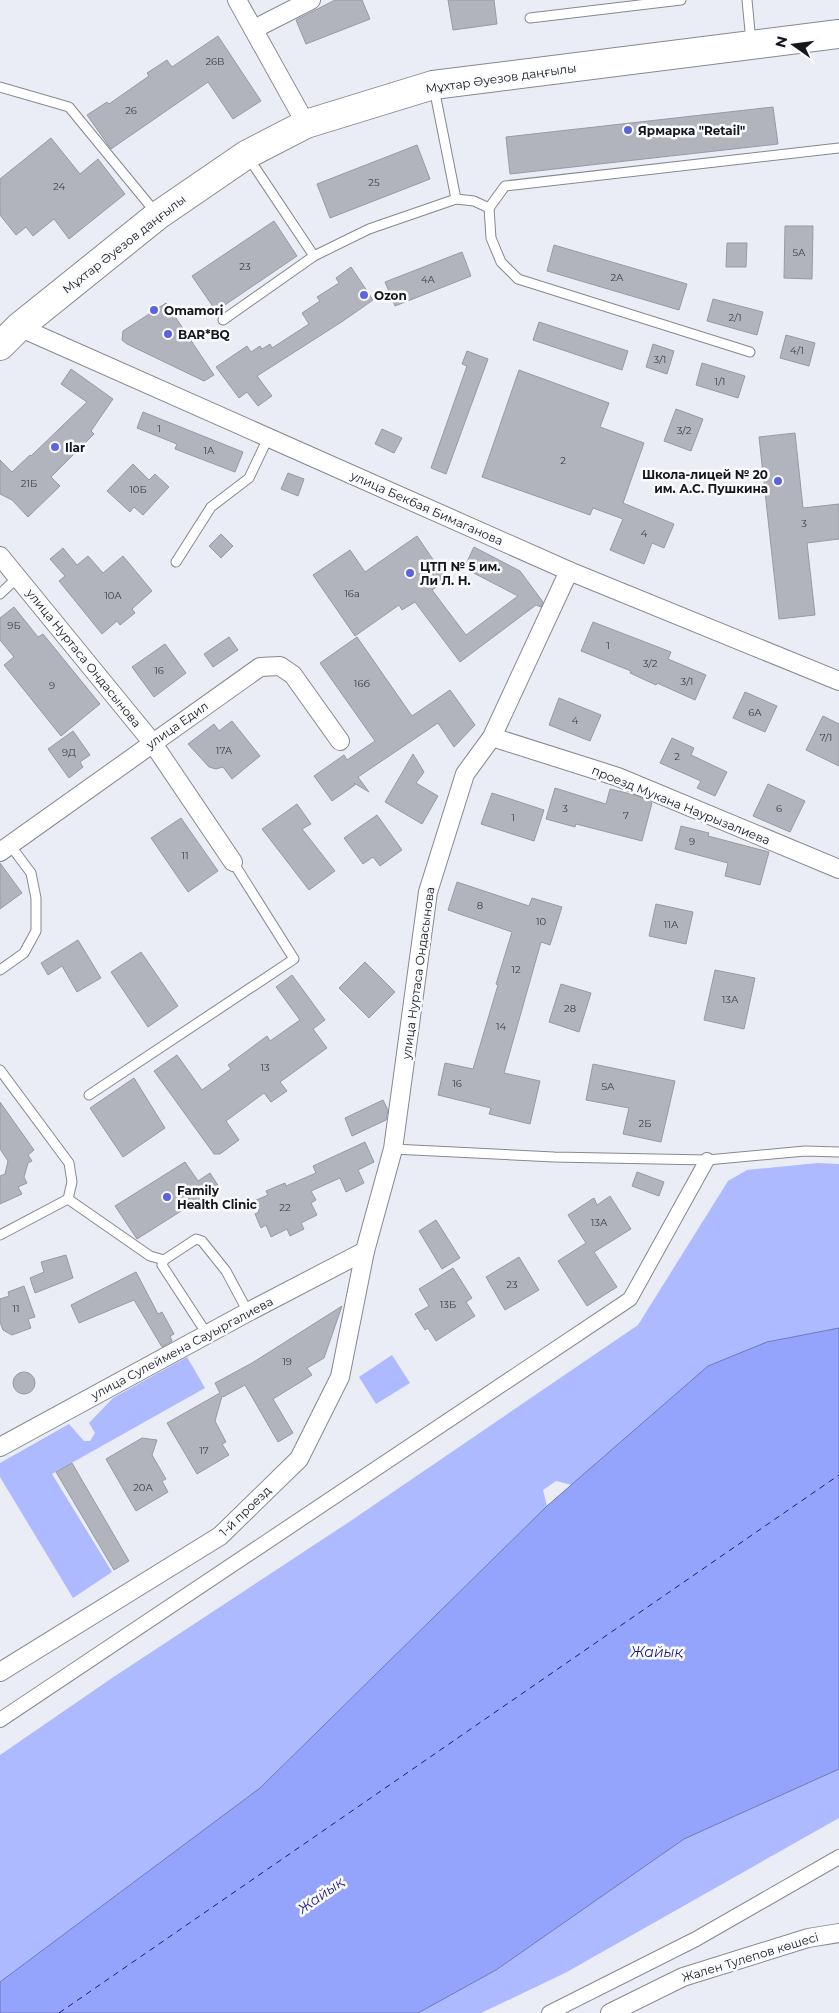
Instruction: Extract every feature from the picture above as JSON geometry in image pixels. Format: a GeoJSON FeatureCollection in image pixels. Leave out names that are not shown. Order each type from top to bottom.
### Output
{"type":"FeatureCollection","features":[{"type":"Feature","properties":{"kind":"main road","name":"Мұхтар Әуезов даңғылы"},"geometry":{"type":"LineString","coordinates":[[9,336],[157,216],[246,155],[306,124],[433,85],[839,34]]}},
{"type":"Feature","properties":{"kind":"street"},"geometry":{"type":"LineString","coordinates":[[237,0],[306,124]]}},
{"type":"Feature","properties":{"kind":"street"},"geometry":{"type":"LineString","coordinates":[[254,29],[311,0]]}},
{"type":"Feature","properties":{"kind":"street","name":"улица Бекбая Бимаганова"},"geometry":{"type":"LineString","coordinates":[[9,336],[268,438],[569,571],[839,681]]}},
{"type":"Feature","properties":{"kind":"street","name":"улица Нуртаса Ондасынова"},"geometry":{"type":"LineString","coordinates":[[0,556],[152,742],[233,862]]}},
{"type":"Feature","properties":{"kind":"street","name":"улица Нуртаса Ондасынова"},"geometry":{"type":"LineString","coordinates":[[365,1251],[393,1149],[428,892],[465,774],[492,737],[569,571]]}},
{"type":"Feature","properties":{"kind":"street","name":"улица Едил"},"geometry":{"type":"LineString","coordinates":[[5,848],[260,667],[280,666],[293,674],[340,742]]}},
{"type":"Feature","properties":{"kind":"street","name":"проезд Мукана Наурызалиева"},"geometry":{"type":"LineString","coordinates":[[492,737],[618,778],[839,869]]}},
{"type":"Feature","properties":{"kind":"street"},"geometry":{"type":"LineString","coordinates":[[0,1720],[630,1299],[707,1160]]}},
{"type":"Feature","properties":{"kind":"street","name":"улица Сулеймена Сауыргалиева"},"geometry":{"type":"LineString","coordinates":[[0,1447],[207,1334],[365,1251]]}},
{"type":"Feature","properties":{"kind":"street","name":"1-й проезд"},"geometry":{"type":"LineString","coordinates":[[0,1672],[220,1536],[299,1459],[340,1377],[365,1251]]}},
{"type":"Feature","properties":{"kind":"street"},"geometry":{"type":"LineString","coordinates":[[549,2013],[696,1939],[839,1857]]}},
{"type":"Feature","properties":{"kind":"street","name":"Жален Тулепов көшесі"},"geometry":{"type":"LineString","coordinates":[[610,2013],[683,1977],[808,1938],[839,1933]]}},
{"type":"Feature","properties":{"kind":"lane"},"geometry":{"type":"LineString","coordinates":[[530,18],[681,0]]}},
{"type":"Feature","properties":{"kind":"lane"},"geometry":{"type":"LineString","coordinates":[[747,0],[751,44]]}},
{"type":"Feature","properties":{"kind":"lane"},"geometry":{"type":"LineString","coordinates":[[433,85],[456,198]]}},
{"type":"Feature","properties":{"kind":"lane"},"geometry":{"type":"LineString","coordinates":[[0,87],[69,107],[157,216]]}},
{"type":"Feature","properties":{"kind":"lane"},"geometry":{"type":"LineString","coordinates":[[750,352],[518,279],[501,262],[491,238],[489,208],[505,186],[839,148]]}},
{"type":"Feature","properties":{"kind":"lane"},"geometry":{"type":"LineString","coordinates":[[246,155],[314,256]]}},
{"type":"Feature","properties":{"kind":"lane"},"geometry":{"type":"LineString","coordinates":[[223,320],[314,256],[369,230],[456,198],[489,208]]}},
{"type":"Feature","properties":{"kind":"lane"},"geometry":{"type":"LineString","coordinates":[[176,562],[211,507],[249,478],[268,438]]}},
{"type":"Feature","properties":{"kind":"lane"},"geometry":{"type":"LineString","coordinates":[[0,594],[18,577]]}},
{"type":"Feature","properties":{"kind":"lane"},"geometry":{"type":"LineString","coordinates":[[0,970],[24,953],[36,931],[36,898],[31,873],[5,848]]}},
{"type":"Feature","properties":{"kind":"lane"},"geometry":{"type":"LineString","coordinates":[[89,1095],[294,959],[233,862]]}},
{"type":"Feature","properties":{"kind":"lane"},"geometry":{"type":"LineString","coordinates":[[0,1070],[69,1163],[72,1182],[68,1199],[0,1235]]}},
{"type":"Feature","properties":{"kind":"lane"},"geometry":{"type":"LineString","coordinates":[[393,1149],[554,1157],[707,1160],[805,1151],[839,1152]]}},
{"type":"Feature","properties":{"kind":"lane"},"geometry":{"type":"LineString","coordinates":[[68,1199],[150,1256],[164,1260]]}},
{"type":"Feature","properties":{"kind":"lane"},"geometry":{"type":"LineString","coordinates":[[207,1334],[162,1265],[164,1260],[196,1239],[202,1241],[226,1270],[248,1312]]}},
{"type":"Feature","properties":{"kind":"shaded area"},"geometry":{"type":"Polygon","coordinates":[[[818,1163],[839,1164],[839,1328],[767,1342],[708,1366],[572,1485],[556,1481],[543,1490],[547,1506],[260,1788],[0,1982],[0,1755],[112,1678],[349,1522],[638,1325],[728,1181],[747,1170],[818,1163]]]}},
{"type":"Feature","properties":{"kind":"shaded area"},"geometry":{"type":"Polygon","coordinates":[[[392,1355],[410,1383],[376,1404],[359,1377],[392,1355]]]}},
{"type":"Feature","properties":{"kind":"shaded area"},"geometry":{"type":"Polygon","coordinates":[[[187,1357],[205,1388],[52,1474],[112,1572],[73,1598],[0,1477],[0,1463],[69,1424],[84,1441],[90,1441],[95,1433],[89,1423],[113,1398],[187,1357]]]}},
{"type":"Feature","properties":{"kind":"shaded area"},"geometry":{"type":"Polygon","coordinates":[[[839,1769],[839,1818],[565,1973],[481,2013],[418,2013],[496,1970],[684,1839],[839,1769]]]}},
{"type":"Feature","properties":{"kind":"water","name":"Жайық"},"geometry":{"type":"Polygon","coordinates":[[[839,1328],[839,1769],[684,1839],[496,1970],[418,2013],[0,2013],[0,1982],[260,1788],[547,1506],[708,1366],[767,1342],[839,1328]]]}},
{"type":"Feature","properties":{"kind":"building"},"geometry":{"type":"Polygon","coordinates":[[[335,0],[362,0],[370,19],[306,44],[296,20],[335,0]]]}},
{"type":"Feature","properties":{"kind":"building"},"geometry":{"type":"Polygon","coordinates":[[[448,0],[494,0],[497,24],[453,30],[448,0]]]}},
{"type":"Feature","properties":{"kind":"building"},"geometry":{"type":"Polygon","coordinates":[[[218,36],[261,101],[233,119],[208,82],[111,149],[87,115],[107,102],[109,104],[149,76],[147,73],[167,60],[172,67],[218,36]]]}},
{"type":"Feature","properties":{"kind":"building"},"geometry":{"type":"Polygon","coordinates":[[[773,107],[778,144],[510,174],[506,137],[773,107]]]}},
{"type":"Feature","properties":{"kind":"building"},"geometry":{"type":"Polygon","coordinates":[[[51,138],[80,174],[98,159],[125,194],[69,239],[54,219],[33,236],[26,227],[16,235],[0,215],[0,179],[51,138]]]}},
{"type":"Feature","properties":{"kind":"building"},"geometry":{"type":"Polygon","coordinates":[[[417,145],[430,179],[330,218],[317,184],[417,145]]]}},
{"type":"Feature","properties":{"kind":"building"},"geometry":{"type":"Polygon","coordinates":[[[274,221],[297,256],[216,311],[192,276],[274,221]]]}},
{"type":"Feature","properties":{"kind":"building"},"geometry":{"type":"Polygon","coordinates":[[[785,226],[813,226],[812,279],[784,278],[785,226]]]}},
{"type":"Feature","properties":{"kind":"building"},"geometry":{"type":"Polygon","coordinates":[[[727,243],[747,243],[746,267],[726,267],[727,243]]]}},
{"type":"Feature","properties":{"kind":"building"},"geometry":{"type":"Polygon","coordinates":[[[554,245],[687,284],[679,310],[547,271],[554,245]]]}},
{"type":"Feature","properties":{"kind":"building"},"geometry":{"type":"Polygon","coordinates":[[[462,252],[471,276],[395,306],[385,282],[462,252]]]}},
{"type":"Feature","properties":{"kind":"building"},"geometry":{"type":"Polygon","coordinates":[[[351,267],[373,300],[257,376],[272,396],[258,406],[247,392],[239,398],[216,367],[247,346],[251,352],[260,346],[262,349],[270,344],[272,348],[309,324],[302,313],[320,301],[317,297],[339,283],[336,278],[351,267]]]}},
{"type":"Feature","properties":{"kind":"building"},"geometry":{"type":"Polygon","coordinates":[[[713,299],[763,312],[757,335],[707,321],[713,299]]]}},
{"type":"Feature","properties":{"kind":"building"},"geometry":{"type":"Polygon","coordinates":[[[166,303],[214,375],[204,381],[122,340],[123,331],[166,303]]]}},
{"type":"Feature","properties":{"kind":"building"},"geometry":{"type":"Polygon","coordinates":[[[539,322],[628,351],[622,370],[533,340],[539,322]]]}},
{"type":"Feature","properties":{"kind":"building"},"geometry":{"type":"Polygon","coordinates":[[[786,335],[815,343],[809,366],[780,358],[786,335]]]}},
{"type":"Feature","properties":{"kind":"building"},"geometry":{"type":"Polygon","coordinates":[[[653,344],[674,351],[667,374],[646,367],[653,344]]]}},
{"type":"Feature","properties":{"kind":"building"},"geometry":{"type":"Polygon","coordinates":[[[467,351],[488,359],[446,474],[431,468],[467,366],[462,364],[467,351]]]}},
{"type":"Feature","properties":{"kind":"building"},"geometry":{"type":"Polygon","coordinates":[[[702,363],[745,376],[738,398],[696,385],[702,363]]]}},
{"type":"Feature","properties":{"kind":"building"},"geometry":{"type":"Polygon","coordinates":[[[71,369],[113,399],[91,431],[94,434],[51,477],[60,486],[28,517],[12,500],[0,494],[0,460],[12,472],[87,402],[61,384],[71,369]]]}},
{"type":"Feature","properties":{"kind":"building"},"geometry":{"type":"Polygon","coordinates":[[[519,370],[609,403],[600,427],[644,443],[623,503],[674,524],[664,548],[652,543],[644,564],[610,550],[623,519],[593,508],[590,515],[482,477],[519,370]]]}},
{"type":"Feature","properties":{"kind":"building"},"geometry":{"type":"Polygon","coordinates":[[[676,409],[703,419],[691,451],[664,441],[676,409]]]}},
{"type":"Feature","properties":{"kind":"building"},"geometry":{"type":"Polygon","coordinates":[[[143,412],[243,452],[235,472],[175,449],[177,444],[137,428],[143,412]]]}},
{"type":"Feature","properties":{"kind":"building"},"geometry":{"type":"Polygon","coordinates":[[[382,429],[402,438],[394,453],[375,444],[382,429]]]}},
{"type":"Feature","properties":{"kind":"building","name":"Школа-лицей № 20 им. А.С. Пушкина"},"geometry":{"type":"Polygon","coordinates":[[[795,433],[803,508],[839,504],[839,539],[807,543],[815,615],[779,619],[759,437],[795,433]]]}},
{"type":"Feature","properties":{"kind":"building"},"geometry":{"type":"Polygon","coordinates":[[[133,464],[149,480],[155,474],[169,487],[143,515],[134,507],[130,512],[107,491],[133,464]]]}},
{"type":"Feature","properties":{"kind":"building"},"geometry":{"type":"Polygon","coordinates":[[[288,473],[304,479],[298,496],[281,489],[288,473]]]}},
{"type":"Feature","properties":{"kind":"building"},"geometry":{"type":"Polygon","coordinates":[[[221,534],[233,546],[221,558],[209,546],[221,534]]]}},
{"type":"Feature","properties":{"kind":"building"},"geometry":{"type":"Polygon","coordinates":[[[417,536],[447,580],[432,590],[466,635],[518,596],[464,568],[474,547],[520,571],[543,602],[541,607],[536,605],[460,662],[415,602],[402,610],[399,605],[355,636],[313,575],[350,550],[365,572],[417,536]]]}},
{"type":"Feature","properties":{"kind":"building"},"geometry":{"type":"Polygon","coordinates":[[[63,548],[77,565],[88,556],[103,573],[123,556],[152,591],[132,609],[135,613],[120,625],[117,621],[102,634],[59,581],[65,576],[50,559],[63,548]]]}},
{"type":"Feature","properties":{"kind":"building"},"geometry":{"type":"Polygon","coordinates":[[[14,607],[38,637],[43,634],[100,704],[61,736],[4,665],[14,657],[0,640],[0,618],[14,607]]]}},
{"type":"Feature","properties":{"kind":"building"},"geometry":{"type":"Polygon","coordinates":[[[593,622],[671,652],[668,659],[706,675],[695,700],[657,683],[656,685],[630,673],[631,671],[581,651],[593,622]]]}},
{"type":"Feature","properties":{"kind":"building"},"geometry":{"type":"Polygon","coordinates":[[[229,637],[238,650],[213,667],[204,654],[229,637]]]}},
{"type":"Feature","properties":{"kind":"building"},"geometry":{"type":"Polygon","coordinates":[[[357,637],[412,716],[450,690],[475,725],[454,747],[438,723],[358,777],[369,792],[354,783],[355,785],[332,801],[314,776],[344,755],[347,760],[375,741],[320,663],[357,637]]]}},
{"type":"Feature","properties":{"kind":"building"},"geometry":{"type":"Polygon","coordinates":[[[165,644],[186,673],[154,697],[132,667],[165,644]]]}},
{"type":"Feature","properties":{"kind":"building"},"geometry":{"type":"Polygon","coordinates":[[[745,692],[777,706],[765,732],[733,718],[745,692]]]}},
{"type":"Feature","properties":{"kind":"building"},"geometry":{"type":"Polygon","coordinates":[[[559,698],[601,715],[590,741],[549,725],[559,698]]]}},
{"type":"Feature","properties":{"kind":"building"},"geometry":{"type":"Polygon","coordinates":[[[823,716],[839,724],[839,766],[806,750],[823,716]]]}},
{"type":"Feature","properties":{"kind":"building"},"geometry":{"type":"Polygon","coordinates":[[[232,721],[260,756],[232,779],[223,767],[216,769],[209,767],[188,744],[214,724],[219,731],[232,721]]]}},
{"type":"Feature","properties":{"kind":"building"},"geometry":{"type":"Polygon","coordinates":[[[73,731],[90,755],[80,762],[83,767],[69,778],[48,749],[73,731]]]}},
{"type":"Feature","properties":{"kind":"building"},"geometry":{"type":"Polygon","coordinates":[[[672,738],[694,748],[691,755],[727,772],[715,796],[697,788],[701,781],[660,763],[672,738]]]}},
{"type":"Feature","properties":{"kind":"building"},"geometry":{"type":"Polygon","coordinates":[[[413,754],[424,772],[416,783],[438,796],[422,824],[385,802],[413,754]]]}},
{"type":"Feature","properties":{"kind":"building"},"geometry":{"type":"Polygon","coordinates":[[[768,784],[805,801],[790,832],[753,816],[768,784]]]}},
{"type":"Feature","properties":{"kind":"building"},"geometry":{"type":"Polygon","coordinates":[[[555,788],[606,804],[610,789],[635,795],[652,803],[642,841],[576,824],[575,827],[546,819],[555,788]]]}},
{"type":"Feature","properties":{"kind":"building"},"geometry":{"type":"Polygon","coordinates":[[[492,793],[544,810],[534,841],[481,824],[492,793]]]}},
{"type":"Feature","properties":{"kind":"building"},"geometry":{"type":"Polygon","coordinates":[[[297,804],[311,824],[302,829],[335,871],[309,890],[262,829],[297,804]]]}},
{"type":"Feature","properties":{"kind":"building"},"geometry":{"type":"Polygon","coordinates":[[[377,815],[402,850],[380,866],[373,857],[363,864],[344,838],[377,815]]]}},
{"type":"Feature","properties":{"kind":"building"},"geometry":{"type":"Polygon","coordinates":[[[181,818],[218,871],[188,892],[151,838],[181,818]]]}},
{"type":"Feature","properties":{"kind":"building"},"geometry":{"type":"Polygon","coordinates":[[[681,826],[709,833],[708,836],[769,852],[760,885],[725,876],[728,863],[675,849],[681,826]]]}},
{"type":"Feature","properties":{"kind":"building"},"geometry":{"type":"Polygon","coordinates":[[[0,863],[22,893],[0,909],[0,863]]]}},
{"type":"Feature","properties":{"kind":"building"},"geometry":{"type":"Polygon","coordinates":[[[457,882],[529,906],[532,898],[562,907],[550,945],[541,942],[504,1073],[540,1081],[530,1124],[489,1114],[491,1108],[438,1095],[445,1063],[473,1069],[512,932],[448,910],[457,882]]]}},
{"type":"Feature","properties":{"kind":"building"},"geometry":{"type":"Polygon","coordinates":[[[656,904],[693,912],[686,944],[649,936],[656,904]]]}},
{"type":"Feature","properties":{"kind":"building"},"geometry":{"type":"Polygon","coordinates":[[[78,940],[101,978],[77,992],[62,966],[48,975],[41,963],[78,940]]]}},
{"type":"Feature","properties":{"kind":"building"},"geometry":{"type":"Polygon","coordinates":[[[141,952],[178,1006],[148,1027],[111,972],[141,952]]]}},
{"type":"Feature","properties":{"kind":"building"},"geometry":{"type":"Polygon","coordinates":[[[365,962],[395,992],[369,1018],[339,988],[365,962]]]}},
{"type":"Feature","properties":{"kind":"building"},"geometry":{"type":"Polygon","coordinates":[[[715,970],[755,978],[744,1029],[704,1020],[715,970]]]}},
{"type":"Feature","properties":{"kind":"building"},"geometry":{"type":"Polygon","coordinates":[[[292,975],[325,1020],[313,1029],[327,1048],[280,1082],[287,1091],[271,1102],[264,1093],[226,1121],[239,1140],[220,1154],[214,1154],[154,1071],[177,1055],[202,1090],[231,1069],[228,1065],[267,1036],[270,1041],[300,1020],[276,987],[292,975]]]}},
{"type":"Feature","properties":{"kind":"building"},"geometry":{"type":"Polygon","coordinates":[[[561,984],[591,993],[579,1032],[549,1022],[561,984]]]}},
{"type":"Feature","properties":{"kind":"building"},"geometry":{"type":"Polygon","coordinates":[[[593,1064],[675,1081],[661,1142],[623,1134],[629,1108],[586,1100],[593,1064]]]}},
{"type":"Feature","properties":{"kind":"building"},"geometry":{"type":"Polygon","coordinates":[[[134,1078],[165,1128],[123,1157],[90,1108],[134,1078]]]}},
{"type":"Feature","properties":{"kind":"building"},"geometry":{"type":"Polygon","coordinates":[[[383,1100],[388,1110],[386,1120],[352,1136],[345,1118],[383,1100]]]}},
{"type":"Feature","properties":{"kind":"building"},"geometry":{"type":"Polygon","coordinates":[[[0,1102],[34,1150],[28,1155],[32,1161],[28,1163],[24,1177],[27,1183],[18,1187],[22,1194],[0,1204],[0,1176],[5,1174],[8,1161],[0,1149],[0,1102]]]}},
{"type":"Feature","properties":{"kind":"building"},"geometry":{"type":"Polygon","coordinates":[[[365,1142],[374,1162],[358,1170],[364,1183],[346,1192],[340,1178],[311,1191],[316,1200],[311,1203],[317,1215],[301,1223],[304,1229],[290,1236],[287,1229],[271,1237],[266,1225],[261,1228],[255,1214],[259,1212],[254,1201],[268,1195],[266,1191],[285,1183],[286,1186],[316,1173],[313,1166],[365,1142]]]}},
{"type":"Feature","properties":{"kind":"building","name":"Family Health Clinic"},"geometry":{"type":"Polygon","coordinates":[[[185,1162],[198,1181],[210,1173],[219,1187],[137,1239],[115,1206],[185,1162]]]}},
{"type":"Feature","properties":{"kind":"building"},"geometry":{"type":"Polygon","coordinates":[[[637,1172],[664,1182],[659,1196],[632,1186],[637,1172]]]}},
{"type":"Feature","properties":{"kind":"building"},"geometry":{"type":"Polygon","coordinates":[[[610,1196],[631,1229],[594,1252],[617,1287],[587,1306],[558,1261],[586,1243],[568,1215],[594,1198],[597,1205],[610,1196]]]}},
{"type":"Feature","properties":{"kind":"building"},"geometry":{"type":"Polygon","coordinates":[[[436,1220],[460,1258],[442,1269],[419,1231],[436,1220]]]}},
{"type":"Feature","properties":{"kind":"building"},"geometry":{"type":"Polygon","coordinates":[[[66,1255],[73,1278],[35,1293],[30,1278],[44,1272],[41,1262],[66,1255]]]}},
{"type":"Feature","properties":{"kind":"building"},"geometry":{"type":"Polygon","coordinates":[[[519,1257],[539,1290],[505,1310],[486,1277],[519,1257]]]}},
{"type":"Feature","properties":{"kind":"building"},"geometry":{"type":"Polygon","coordinates":[[[453,1268],[472,1298],[466,1302],[475,1316],[436,1341],[428,1328],[425,1330],[415,1314],[429,1306],[419,1289],[453,1268]]]}},
{"type":"Feature","properties":{"kind":"building"},"geometry":{"type":"Polygon","coordinates":[[[136,1272],[158,1314],[162,1312],[174,1334],[170,1336],[172,1341],[162,1347],[134,1300],[79,1323],[71,1305],[136,1272]]]}},
{"type":"Feature","properties":{"kind":"building"},"geometry":{"type":"Polygon","coordinates":[[[24,1286],[35,1317],[28,1319],[31,1328],[12,1335],[3,1330],[0,1322],[0,1299],[9,1296],[8,1292],[24,1286]]]}},
{"type":"Feature","properties":{"kind":"building"},"geometry":{"type":"Polygon","coordinates":[[[342,1306],[324,1358],[307,1368],[312,1375],[273,1399],[293,1433],[278,1442],[245,1385],[222,1396],[215,1421],[226,1442],[222,1444],[229,1455],[197,1474],[167,1423],[220,1393],[215,1383],[252,1363],[342,1306]]]}},
{"type":"Feature","properties":{"kind":"building"},"geometry":{"type":"Polygon","coordinates":[[[24,1372],[34,1379],[35,1383],[28,1393],[24,1394],[14,1387],[13,1383],[20,1373],[24,1372]]]}},
{"type":"Feature","properties":{"kind":"building"},"geometry":{"type":"Polygon","coordinates":[[[142,1438],[157,1440],[152,1455],[166,1479],[162,1481],[168,1492],[136,1511],[106,1459],[142,1438]]]}},
{"type":"Feature","properties":{"kind":"building"},"geometry":{"type":"Polygon","coordinates":[[[72,1463],[129,1561],[114,1570],[56,1472],[72,1463]]]}},
{"type":"Feature","properties":{"kind":"ferry route"},"geometry":{"type":"LineString","coordinates":[[59,2013],[839,1475]]}},
{"type":"Feature","properties":{"kind":"place","name":"Ярмарка \"Retail\""},"geometry":{"type":"Point","coordinates":[628,130]}},
{"type":"Feature","properties":{"kind":"place","name":"Ozon"},"geometry":{"type":"Point","coordinates":[364,295]}},
{"type":"Feature","properties":{"kind":"place","name":"Omamori"},"geometry":{"type":"Point","coordinates":[154,310]}},
{"type":"Feature","properties":{"kind":"place","name":"BAR*BQ"},"geometry":{"type":"Point","coordinates":[168,334]}},
{"type":"Feature","properties":{"kind":"place","name":"Ilar"},"geometry":{"type":"Point","coordinates":[55,447]}},
{"type":"Feature","properties":{"kind":"place","name":"Школа-лицей № 20 им. А.С. Пушкина"},"geometry":{"type":"Point","coordinates":[778,481]}},
{"type":"Feature","properties":{"kind":"place","name":"ЦТП № 5 им. Ли Л. Н."},"geometry":{"type":"Point","coordinates":[410,573]}},
{"type":"Feature","properties":{"kind":"place","name":"Family Health Clinic"},"geometry":{"type":"Point","coordinates":[167,1197]}}]}
